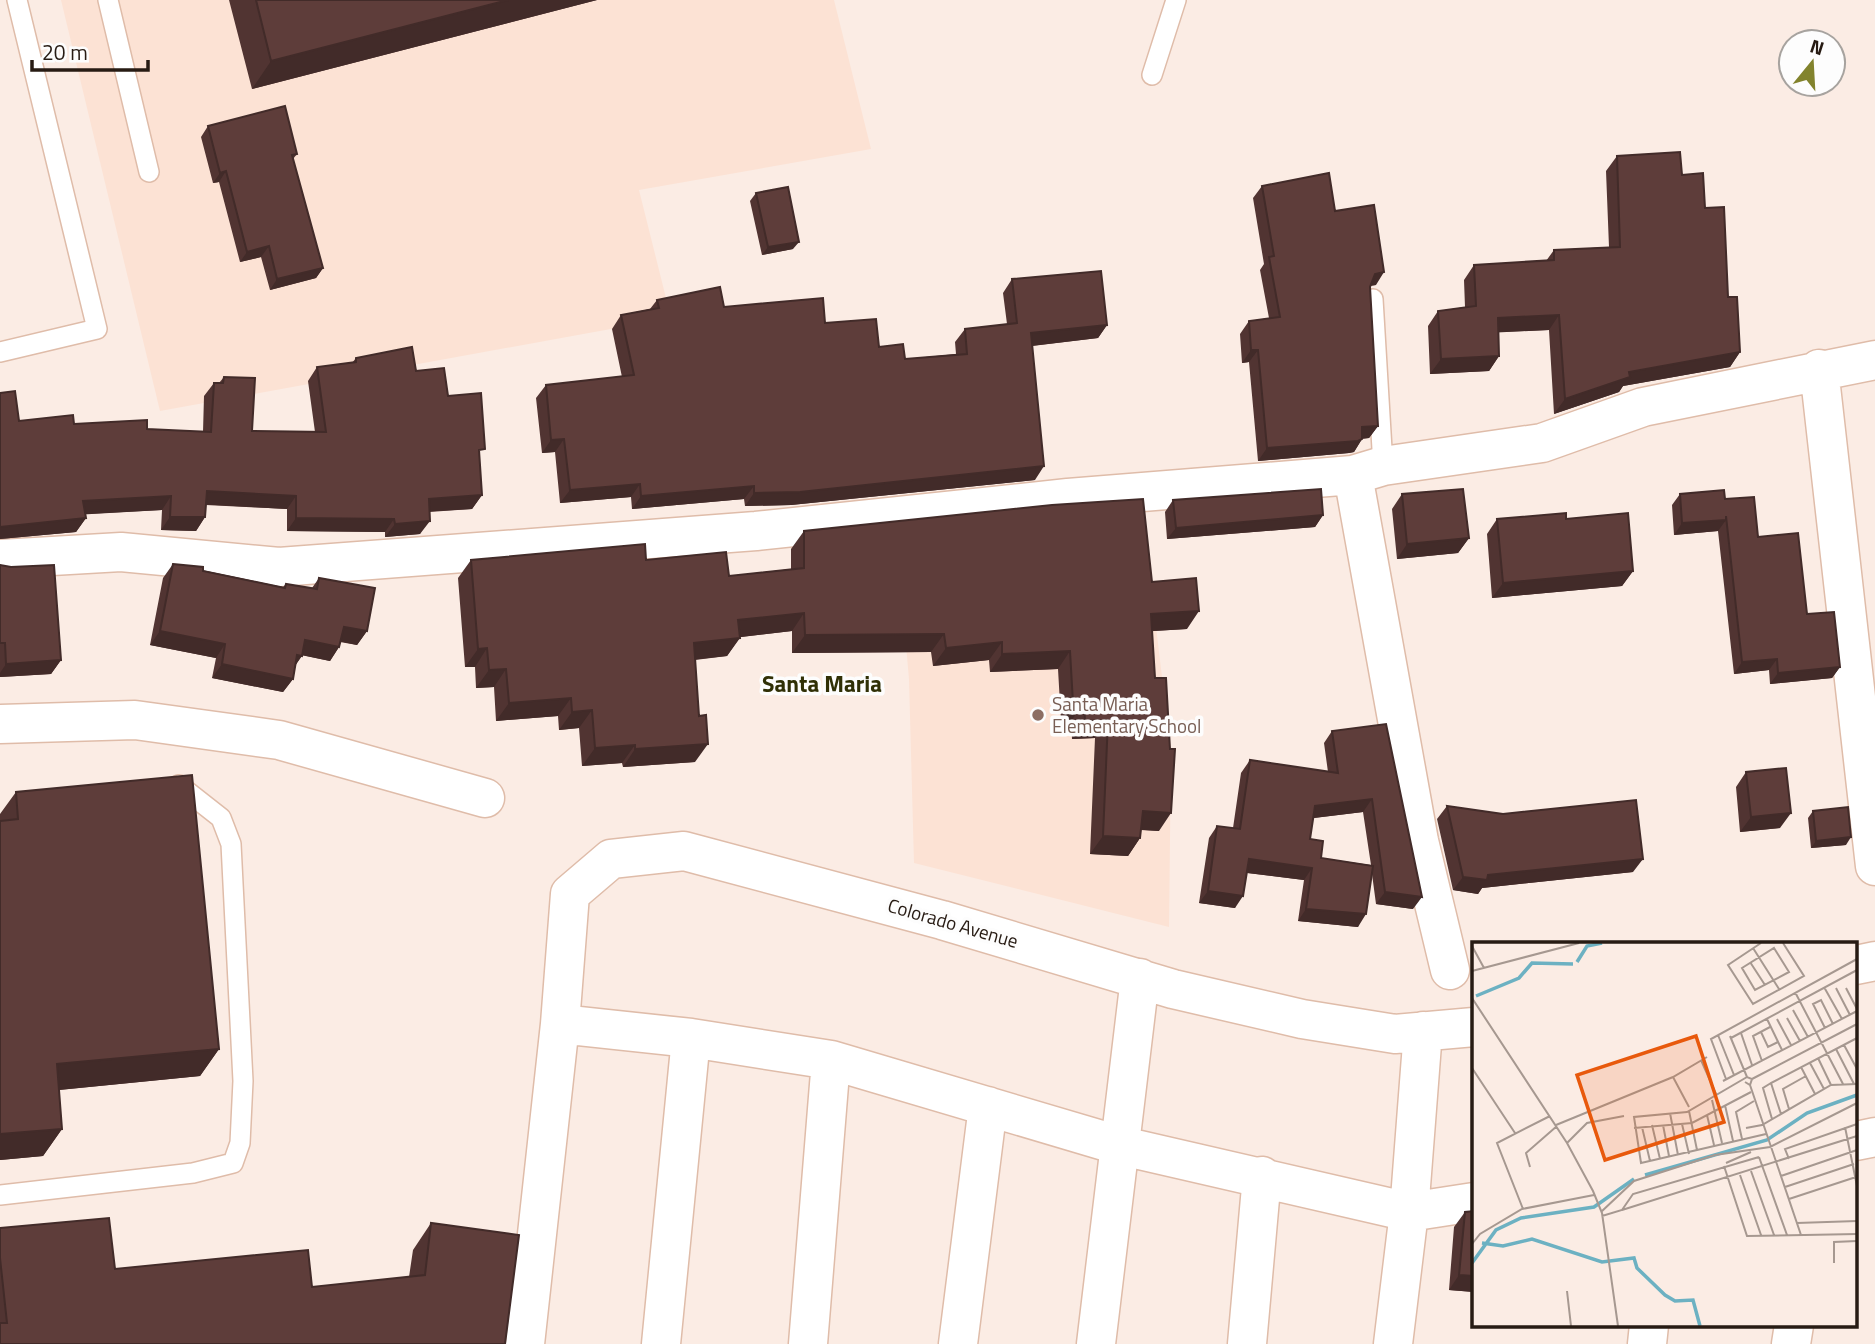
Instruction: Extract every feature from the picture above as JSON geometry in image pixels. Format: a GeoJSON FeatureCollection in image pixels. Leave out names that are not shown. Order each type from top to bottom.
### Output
{"type":"FeatureCollection","features":[{"type":"Feature","properties":{"kind":"street"},"geometry":{"type":"LineString","coordinates":[[0,559],[121,552],[279,568],[756,531],[1368,470],[1542,443],[1643,407],[1819,369],[1875,360]]}},
{"type":"Feature","properties":{"kind":"street"},"geometry":{"type":"LineString","coordinates":[[1819,369],[1875,866]]}},
{"type":"Feature","properties":{"kind":"street"},"geometry":{"type":"LineString","coordinates":[[1368,470],[1419,841],[1450,970]]}},
{"type":"Feature","properties":{"kind":"street"},"geometry":{"type":"LineString","coordinates":[[0,724],[135,720],[279,740],[485,798]]}},
{"type":"Feature","properties":{"kind":"street","name":"Colorado Avenue"},"geometry":{"type":"LineString","coordinates":[[525,1344],[560,1024],[570,894],[611,859],[684,851],[942,920],[1140,978],[1302,1019],[1395,1034],[1472,1027]]}},
{"type":"Feature","properties":{"kind":"street"},"geometry":{"type":"LineString","coordinates":[[1857,965],[1875,961]]}},
{"type":"Feature","properties":{"kind":"street"},"geometry":{"type":"LineString","coordinates":[[1096,1344],[1140,978]]}},
{"type":"Feature","properties":{"kind":"street"},"geometry":{"type":"LineString","coordinates":[[560,1024],[691,1038],[831,1060],[1118,1144],[1409,1212],[1472,1202]]}},
{"type":"Feature","properties":{"kind":"street"},"geometry":{"type":"LineString","coordinates":[[1393,1344],[1409,1212],[1423,1031]]}},
{"type":"Feature","properties":{"kind":"street"},"geometry":{"type":"LineString","coordinates":[[661,1344],[691,1038]]}},
{"type":"Feature","properties":{"kind":"street"},"geometry":{"type":"LineString","coordinates":[[808,1344],[831,1060]]}},
{"type":"Feature","properties":{"kind":"street"},"geometry":{"type":"LineString","coordinates":[[958,1344],[988,1106]]}},
{"type":"Feature","properties":{"kind":"street"},"geometry":{"type":"LineString","coordinates":[[1857,1141],[1875,1137]]}},
{"type":"Feature","properties":{"kind":"street"},"geometry":{"type":"LineString","coordinates":[[1247,1344],[1262,1176]]}},
{"type":"Feature","properties":{"kind":"street"},"geometry":{"type":"LineString","coordinates":[[1647,1344],[1649,1326]]}},
{"type":"Feature","properties":{"kind":"street"},"geometry":{"type":"LineString","coordinates":[[1791,1344],[1794,1326]]}},
{"type":"Feature","properties":{"kind":"lane"},"geometry":{"type":"LineString","coordinates":[[0,352],[97,329],[17,0]]}},
{"type":"Feature","properties":{"kind":"lane"},"geometry":{"type":"LineString","coordinates":[[108,0],[149,172]]}},
{"type":"Feature","properties":{"kind":"lane"},"geometry":{"type":"LineString","coordinates":[[1152,75],[1176,0]]}},
{"type":"Feature","properties":{"kind":"lane"},"geometry":{"type":"LineString","coordinates":[[1368,470],[1373,299]]}},
{"type":"Feature","properties":{"kind":"lane"},"geometry":{"type":"LineString","coordinates":[[0,1195],[193,1173],[233,1163],[240,1143],[243,1081],[231,844],[222,818],[179,785]]}},
{"type":"Feature","properties":{"kind":"shaded area"},"geometry":{"type":"Polygon","coordinates":[[[61,0],[834,0],[871,149],[639,190],[671,318],[160,411],[61,0]]]}},
{"type":"Feature","properties":{"kind":"shaded area","name":"Santa Maria Elementary School"},"geometry":{"type":"Polygon","coordinates":[[[1142,510],[1171,752],[1169,927],[914,863],[909,679],[896,532],[1142,510]]]}},
{"type":"Feature","properties":{"kind":"building"},"geometry":{"type":"Polygon","coordinates":[[[256,0],[508,0],[271,61],[256,0]]]}},
{"type":"Feature","properties":{"kind":"building"},"geometry":{"type":"Polygon","coordinates":[[[285,106],[297,154],[292,155],[323,268],[277,279],[269,246],[247,252],[226,171],[220,173],[208,126],[285,106]]]}},
{"type":"Feature","properties":{"kind":"building"},"geometry":{"type":"Polygon","coordinates":[[[1680,152],[1682,175],[1703,173],[1705,208],[1724,207],[1728,297],[1737,297],[1740,352],[1629,372],[1630,377],[1565,399],[1559,315],[1498,318],[1499,356],[1441,359],[1438,311],[1476,306],[1474,265],[1554,260],[1554,250],[1620,247],[1617,156],[1680,152]]]}},
{"type":"Feature","properties":{"kind":"building"},"geometry":{"type":"Polygon","coordinates":[[[1329,173],[1335,211],[1374,205],[1384,272],[1375,274],[1370,287],[1378,426],[1362,427],[1362,439],[1358,441],[1267,448],[1258,350],[1251,350],[1249,321],[1280,317],[1269,257],[1274,256],[1262,186],[1329,173]]]}},
{"type":"Feature","properties":{"kind":"building"},"geometry":{"type":"Polygon","coordinates":[[[788,187],[799,242],[768,247],[756,193],[788,187]]]}},
{"type":"Feature","properties":{"kind":"building"},"geometry":{"type":"Polygon","coordinates":[[[1101,271],[1107,325],[1031,333],[1044,466],[800,492],[754,493],[754,486],[641,496],[640,484],[570,490],[564,439],[551,440],[546,385],[634,375],[621,315],[659,308],[657,300],[720,287],[724,307],[823,298],[825,323],[876,319],[879,347],[903,344],[905,359],[967,354],[965,329],[1017,323],[1012,279],[1101,271]]]}},
{"type":"Feature","properties":{"kind":"building"},"geometry":{"type":"Polygon","coordinates":[[[412,347],[416,371],[444,368],[448,396],[481,393],[485,449],[479,450],[482,495],[429,499],[430,521],[395,524],[394,519],[296,518],[296,496],[207,491],[205,517],[170,517],[171,496],[83,501],[86,518],[0,527],[0,393],[15,391],[19,421],[73,415],[74,424],[147,420],[147,429],[211,432],[214,383],[223,383],[224,377],[255,378],[252,431],[326,432],[317,367],[356,362],[356,358],[412,347]]]}},
{"type":"Feature","properties":{"kind":"building"},"geometry":{"type":"Polygon","coordinates":[[[1321,489],[1323,515],[1176,528],[1173,500],[1321,489]]]}},
{"type":"Feature","properties":{"kind":"building"},"geometry":{"type":"Polygon","coordinates":[[[1463,489],[1469,538],[1407,544],[1402,494],[1463,489]]]}},
{"type":"Feature","properties":{"kind":"building"},"geometry":{"type":"Polygon","coordinates":[[[1724,490],[1725,499],[1754,497],[1758,537],[1798,533],[1807,614],[1834,612],[1840,667],[1778,673],[1777,659],[1742,662],[1726,516],[1726,520],[1682,523],[1680,494],[1724,490]]]}},
{"type":"Feature","properties":{"kind":"building"},"geometry":{"type":"Polygon","coordinates":[[[1143,499],[1152,582],[1196,578],[1199,611],[1151,614],[1155,678],[1166,678],[1170,749],[1175,749],[1171,813],[1143,811],[1140,838],[1103,836],[1108,720],[1085,721],[1084,703],[1073,703],[1070,651],[1002,654],[1002,642],[946,648],[944,634],[805,635],[804,613],[738,620],[740,638],[694,643],[699,716],[706,715],[708,744],[635,749],[635,745],[595,748],[592,710],[572,712],[571,698],[509,703],[506,669],[489,670],[487,648],[478,649],[471,560],[645,544],[646,560],[726,552],[729,576],[804,568],[804,531],[1052,505],[1143,499]]]}},
{"type":"Feature","properties":{"kind":"building"},"geometry":{"type":"Polygon","coordinates":[[[1566,513],[1566,519],[1628,513],[1633,571],[1503,583],[1497,519],[1566,513]]]}},
{"type":"Feature","properties":{"kind":"building"},"geometry":{"type":"Polygon","coordinates":[[[173,564],[203,567],[203,571],[285,588],[286,584],[317,589],[319,578],[375,588],[367,631],[344,627],[339,647],[305,640],[302,656],[297,655],[293,679],[222,664],[225,644],[160,631],[173,564]]]}},
{"type":"Feature","properties":{"kind":"building"},"geometry":{"type":"Polygon","coordinates":[[[0,565],[54,565],[61,660],[6,664],[5,643],[0,643],[0,565]]]}},
{"type":"Feature","properties":{"kind":"building"},"geometry":{"type":"Polygon","coordinates":[[[1386,724],[1422,897],[1385,892],[1372,799],[1315,806],[1310,839],[1323,841],[1321,858],[1373,866],[1366,914],[1306,909],[1312,868],[1249,859],[1243,896],[1208,891],[1217,826],[1240,829],[1250,760],[1338,773],[1332,731],[1386,724]]]}},
{"type":"Feature","properties":{"kind":"building"},"geometry":{"type":"Polygon","coordinates":[[[1786,768],[1791,813],[1751,817],[1746,772],[1786,768]]]}},
{"type":"Feature","properties":{"kind":"building"},"geometry":{"type":"Polygon","coordinates":[[[192,775],[219,1049],[57,1064],[62,1129],[0,1134],[0,821],[18,819],[16,792],[192,775]]]}},
{"type":"Feature","properties":{"kind":"building"},"geometry":{"type":"Polygon","coordinates":[[[1636,800],[1643,859],[1488,875],[1487,880],[1463,877],[1447,806],[1503,814],[1636,800]]]}},
{"type":"Feature","properties":{"kind":"building"},"geometry":{"type":"Polygon","coordinates":[[[1848,807],[1851,837],[1816,841],[1813,811],[1848,807]]]}},
{"type":"Feature","properties":{"kind":"building"},"geometry":{"type":"Polygon","coordinates":[[[1472,1211],[1472,1276],[1459,1275],[1465,1212],[1472,1211]]]}},
{"type":"Feature","properties":{"kind":"building"},"geometry":{"type":"Polygon","coordinates":[[[109,1218],[115,1269],[308,1250],[312,1287],[425,1275],[431,1223],[519,1235],[505,1344],[0,1344],[0,1323],[7,1323],[0,1258],[0,1228],[109,1218]]]}},
{"type":"Feature","properties":{"kind":"place","name":"Santa Maria Elementary School"},"geometry":{"type":"Point","coordinates":[1038,715]}},
{"type":"Feature","properties":{"kind":"district","name":"Santa Maria"},"geometry":{"type":"Point","coordinates":[822,684]}}]}
